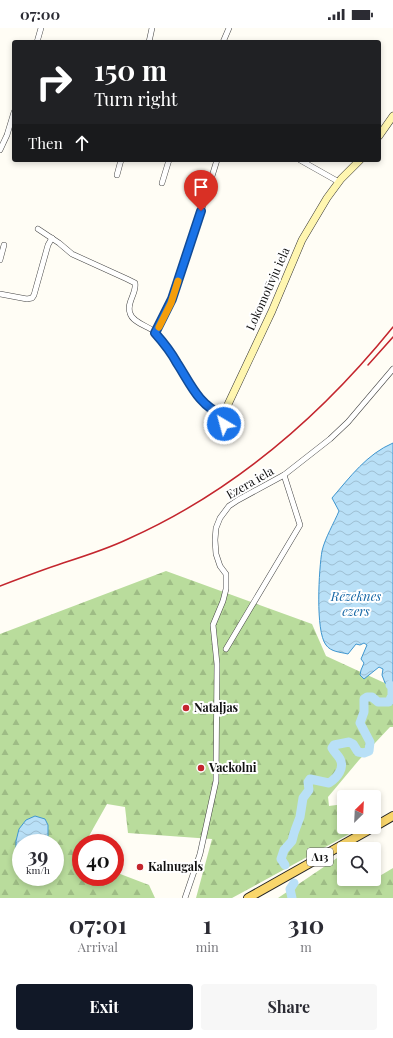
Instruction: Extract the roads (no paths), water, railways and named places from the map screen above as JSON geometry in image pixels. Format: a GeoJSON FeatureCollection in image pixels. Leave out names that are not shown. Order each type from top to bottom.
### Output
{"type":"FeatureCollection","features":[{"type":"Feature","properties":{"kind":"main road","name":"A13"},"geometry":{"type":"LineString","coordinates":[[381,823],[393,816]]}},
{"type":"Feature","properties":{"kind":"main road","name":"A13"},"geometry":{"type":"LineString","coordinates":[[248,898],[361,834]]}},
{"type":"Feature","properties":{"kind":"street"},"geometry":{"type":"LineString","coordinates":[[38,40],[41,28]]}},
{"type":"Feature","properties":{"kind":"street"},"geometry":{"type":"LineString","coordinates":[[149,40],[152,28]]}},
{"type":"Feature","properties":{"kind":"street"},"geometry":{"type":"LineString","coordinates":[[224,40],[228,28]]}},
{"type":"Feature","properties":{"kind":"street"},"geometry":{"type":"LineString","coordinates":[[381,133],[393,116]]}},
{"type":"Feature","properties":{"kind":"street"},"geometry":{"type":"LineString","coordinates":[[0,150],[12,119]]}},
{"type":"Feature","properties":{"kind":"street"},"geometry":{"type":"LineString","coordinates":[[117,175],[120,162]]}},
{"type":"Feature","properties":{"kind":"street"},"geometry":{"type":"LineString","coordinates":[[162,183],[167,162]]}},
{"type":"Feature","properties":{"kind":"street"},"geometry":{"type":"LineString","coordinates":[[155,333],[171,303],[189,252],[216,162]]}},
{"type":"Feature","properties":{"kind":"street"},"geometry":{"type":"LineString","coordinates":[[304,162],[339,182]]}},
{"type":"Feature","properties":{"kind":"street","name":"Lokomotīvju iela"},"geometry":{"type":"LineString","coordinates":[[221,439],[225,429],[223,415],[269,317],[302,240],[324,203],[339,182],[358,162]]}},
{"type":"Feature","properties":{"kind":"street"},"geometry":{"type":"LineString","coordinates":[[38,229],[72,254],[135,283],[136,288],[130,307],[130,313],[134,319],[155,333],[177,362],[198,397],[213,410],[223,415]]}},
{"type":"Feature","properties":{"kind":"street"},"geometry":{"type":"LineString","coordinates":[[0,294],[26,299],[33,297],[46,251],[52,238]]}},
{"type":"Feature","properties":{"kind":"street"},"geometry":{"type":"LineString","coordinates":[[0,260],[4,245]]}},
{"type":"Feature","properties":{"kind":"street","name":"Ezera iela"},"geometry":{"type":"LineString","coordinates":[[185,898],[200,854],[216,781],[217,664],[213,625],[223,601],[226,589],[226,574],[220,566],[216,554],[216,528],[220,518],[229,506],[284,475],[330,439],[348,422],[393,369]]}},
{"type":"Feature","properties":{"kind":"street"},"geometry":{"type":"LineString","coordinates":[[226,649],[300,525],[284,475]]}},
{"type":"Feature","properties":{"kind":"water","name":"Rēzeknes ezers"},"geometry":{"type":"Polygon","coordinates":[[[393,443],[393,684],[390,685],[385,683],[382,675],[383,669],[379,667],[364,679],[360,675],[364,663],[361,659],[367,645],[364,643],[360,645],[356,644],[348,654],[333,650],[326,645],[320,627],[319,599],[323,546],[339,511],[332,498],[352,474],[367,460],[375,453],[393,443]]]}},
{"type":"Feature","properties":{"kind":"water"},"geometry":{"type":"Polygon","coordinates":[[[35,816],[45,819],[48,825],[48,834],[18,834],[19,829],[26,820],[35,816]]]}},
{"type":"Feature","properties":{"kind":"waterway"},"geometry":{"type":"LineString","coordinates":[[285,865],[281,859],[284,850],[292,841],[300,817],[303,798],[309,790],[308,782],[310,779],[329,783],[337,776],[342,766],[339,758],[332,748],[334,745],[349,742],[353,744],[358,752],[364,753],[369,751],[370,742],[360,723],[364,712],[364,699],[367,697],[372,697],[378,702],[389,702],[392,695],[392,687],[390,685]]}},
{"type":"Feature","properties":{"kind":"waterway"},"geometry":{"type":"LineString","coordinates":[[292,898],[290,889],[294,883]]}},
{"type":"Feature","properties":{"kind":"railway"},"geometry":{"type":"LineString","coordinates":[[0,586],[120,543],[167,520],[204,499],[273,449],[305,421],[336,391],[393,327]]}},
{"type":"Feature","properties":{"kind":"railway"},"geometry":{"type":"LineString","coordinates":[[368,365],[393,337]]}},
{"type":"Feature","properties":{"kind":"place","name":"Nataļjas"},"geometry":{"type":"Point","coordinates":[186,708]}},
{"type":"Feature","properties":{"kind":"place","name":"Vackolni"},"geometry":{"type":"Point","coordinates":[201,768]}},
{"type":"Feature","properties":{"kind":"place","name":"Kalnugals"},"geometry":{"type":"Point","coordinates":[140,867]}}]}
